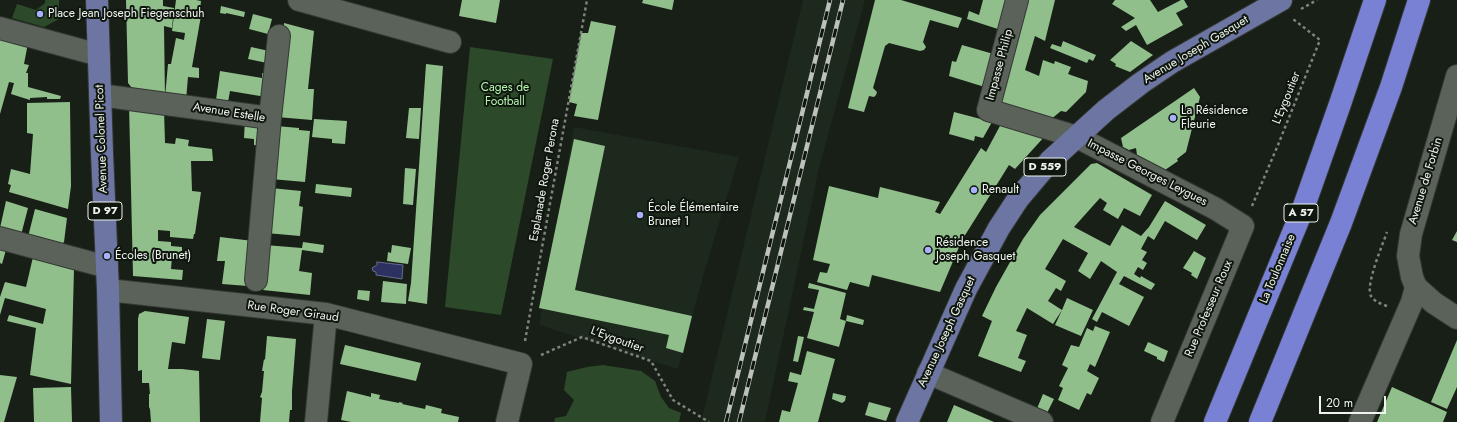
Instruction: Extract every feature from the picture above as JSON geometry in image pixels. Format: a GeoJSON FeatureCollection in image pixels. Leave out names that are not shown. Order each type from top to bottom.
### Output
{"type":"FeatureCollection","features":[{"type":"Feature","properties":{"kind":"highway","name":"La Toulonnaise"},"geometry":{"type":"LineString","coordinates":[[1215,422],[1304,206],[1375,0]]}},
{"type":"Feature","properties":{"kind":"highway"},"geometry":{"type":"LineString","coordinates":[[1260,422],[1344,216],[1391,87],[1419,0]]}},
{"type":"Feature","properties":{"kind":"main road","name":"Avenue Colonel Picot"},"geometry":{"type":"LineString","coordinates":[[97,0],[108,290],[111,422]]}},
{"type":"Feature","properties":{"kind":"main road","name":"Avenue Joseph Gasquet"},"geometry":{"type":"LineString","coordinates":[[907,422],[966,289],[999,228],[1018,199],[1050,161],[1106,110],[1172,62],[1289,10]]}},
{"type":"Feature","properties":{"kind":"street"},"geometry":{"type":"LineString","coordinates":[[299,0],[450,42]]}},
{"type":"Feature","properties":{"kind":"street","name":"Impasse Philip"},"geometry":{"type":"LineString","coordinates":[[1017,0],[988,110],[1077,137]]}},
{"type":"Feature","properties":{"kind":"street"},"geometry":{"type":"LineString","coordinates":[[0,28],[99,55]]}},
{"type":"Feature","properties":{"kind":"street"},"geometry":{"type":"LineString","coordinates":[[270,118],[279,36]]}},
{"type":"Feature","properties":{"kind":"street","name":"Avenue de Forbin"},"geometry":{"type":"LineString","coordinates":[[1416,287],[1412,277],[1408,256],[1410,234],[1457,76]]}},
{"type":"Feature","properties":{"kind":"street","name":"Avenue Estelle"},"geometry":{"type":"LineString","coordinates":[[100,96],[270,118],[256,280]]}},
{"type":"Feature","properties":{"kind":"street","name":"Impasse Georges Leygues"},"geometry":{"type":"LineString","coordinates":[[1077,137],[1216,209],[1243,226]]}},
{"type":"Feature","properties":{"kind":"street","name":"Rue Professeur Roux"},"geometry":{"type":"LineString","coordinates":[[1162,422],[1243,226]]}},
{"type":"Feature","properties":{"kind":"street"},"geometry":{"type":"LineString","coordinates":[[0,238],[107,267]]}},
{"type":"Feature","properties":{"kind":"street"},"geometry":{"type":"LineString","coordinates":[[1360,422],[1406,315],[1416,287],[1430,300],[1457,318]]}},
{"type":"Feature","properties":{"kind":"street","name":"Rue Roger Giraud"},"geometry":{"type":"LineString","coordinates":[[108,290],[326,314],[521,364]]}},
{"type":"Feature","properties":{"kind":"street"},"geometry":{"type":"LineString","coordinates":[[316,422],[326,314]]}},
{"type":"Feature","properties":{"kind":"street"},"geometry":{"type":"LineString","coordinates":[[506,422],[521,364]]}},
{"type":"Feature","properties":{"kind":"street"},"geometry":{"type":"LineString","coordinates":[[928,372],[1042,422]]}},
{"type":"Feature","properties":{"kind":"path","name":"Esplanade Roger Perona"},"geometry":{"type":"LineString","coordinates":[[521,364],[587,0]]}},
{"type":"Feature","properties":{"kind":"path"},"geometry":{"type":"LineString","coordinates":[[1289,10],[1317,0]]}},
{"type":"Feature","properties":{"kind":"path","name":"L'Eygoutier"},"geometry":{"type":"LineString","coordinates":[[1243,226],[1278,145],[1320,40],[1289,10]]}},
{"type":"Feature","properties":{"kind":"path"},"geometry":{"type":"LineString","coordinates":[[1387,232],[1369,284],[1370,294],[1375,301],[1406,315]]}},
{"type":"Feature","properties":{"kind":"path","name":"L'Eygoutier"},"geometry":{"type":"LineString","coordinates":[[521,364],[582,337],[651,361],[673,400],[709,422]]}},
{"type":"Feature","properties":{"kind":"shaded area"},"geometry":{"type":"Polygon","coordinates":[[[803,0],[865,0],[819,168],[765,422],[701,422],[803,0]]]}},
{"type":"Feature","properties":{"kind":"shaded area","name":"École Élémentaire Brunet 1"},"geometry":{"type":"Polygon","coordinates":[[[574,127],[739,157],[704,273],[678,369],[539,325],[574,127]]]}},
{"type":"Feature","properties":{"kind":"green space"},"geometry":{"type":"Polygon","coordinates":[[[45,0],[59,0],[59,19],[44,27],[12,18],[17,4],[36,10],[45,3],[45,0]]]}},
{"type":"Feature","properties":{"kind":"green space","name":"Cages de Football"},"geometry":{"type":"Polygon","coordinates":[[[470,47],[553,59],[501,315],[445,307],[470,47]]]}},
{"type":"Feature","properties":{"kind":"green space"},"geometry":{"type":"Polygon","coordinates":[[[603,365],[641,371],[655,381],[661,397],[669,408],[681,413],[679,422],[554,422],[555,418],[566,416],[574,400],[564,390],[567,372],[603,365]]]}},
{"type":"Feature","properties":{"kind":"water"},"geometry":{"type":"Polygon","coordinates":[[[377,262],[403,265],[402,279],[376,275],[376,272],[373,271],[372,268],[377,265],[377,262]]]}},
{"type":"Feature","properties":{"kind":"building"},"geometry":{"type":"Polygon","coordinates":[[[126,0],[163,0],[163,6],[174,8],[172,28],[164,26],[165,97],[168,64],[171,64],[176,38],[184,40],[185,33],[172,31],[176,0],[201,1],[200,9],[202,10],[192,67],[199,68],[199,78],[188,77],[186,100],[136,93],[128,83],[126,0]]]}},
{"type":"Feature","properties":{"kind":"building"},"geometry":{"type":"Polygon","coordinates":[[[462,0],[500,0],[496,23],[459,16],[462,0]]]}},
{"type":"Feature","properties":{"kind":"building"},"geometry":{"type":"Polygon","coordinates":[[[643,0],[674,0],[672,10],[642,3],[643,0]]]}},
{"type":"Feature","properties":{"kind":"building"},"geometry":{"type":"Polygon","coordinates":[[[875,0],[901,0],[962,18],[958,28],[930,20],[923,42],[926,47],[924,50],[920,51],[889,43],[885,46],[873,88],[877,92],[874,97],[869,96],[864,112],[848,108],[875,0]]]}},
{"type":"Feature","properties":{"kind":"building"},"geometry":{"type":"Polygon","coordinates":[[[983,0],[1012,0],[1004,31],[967,19],[969,11],[979,15],[983,0]]]}},
{"type":"Feature","properties":{"kind":"building"},"geometry":{"type":"Polygon","coordinates":[[[1024,0],[1055,0],[1045,41],[1035,36],[1025,70],[1039,76],[1043,60],[1054,64],[1055,61],[1071,67],[1068,74],[1088,81],[1086,92],[1066,112],[1061,111],[1050,120],[1003,107],[998,100],[1024,0]]]}},
{"type":"Feature","properties":{"kind":"building"},"geometry":{"type":"Polygon","coordinates":[[[1115,0],[1150,0],[1158,12],[1181,0],[1184,0],[1188,7],[1176,13],[1183,25],[1147,45],[1136,25],[1126,31],[1121,27],[1135,18],[1112,4],[1115,0]]]}},
{"type":"Feature","properties":{"kind":"building"},"geometry":{"type":"Polygon","coordinates":[[[221,6],[245,12],[244,17],[220,13],[221,6]]]}},
{"type":"Feature","properties":{"kind":"building"},"geometry":{"type":"Polygon","coordinates":[[[253,14],[272,19],[268,34],[249,29],[253,14]]]}},
{"type":"Feature","properties":{"kind":"building"},"geometry":{"type":"Polygon","coordinates":[[[591,21],[616,26],[598,120],[574,116],[577,104],[569,102],[581,33],[588,33],[591,21]]]}},
{"type":"Feature","properties":{"kind":"building"},"geometry":{"type":"Polygon","coordinates":[[[284,23],[314,31],[308,89],[314,89],[312,120],[277,117],[284,23]]]}},
{"type":"Feature","properties":{"kind":"building"},"geometry":{"type":"Polygon","coordinates":[[[0,36],[28,43],[24,64],[29,65],[26,73],[28,73],[28,87],[61,96],[60,99],[47,99],[47,97],[30,98],[30,100],[11,94],[14,83],[9,82],[0,114],[0,36]]]}},
{"type":"Feature","properties":{"kind":"building"},"geometry":{"type":"Polygon","coordinates":[[[1063,41],[1096,55],[1093,61],[1089,59],[1087,63],[1050,48],[1052,44],[1061,47],[1063,41]]]}},
{"type":"Feature","properties":{"kind":"building"},"geometry":{"type":"Polygon","coordinates":[[[1131,41],[1153,55],[1130,72],[1115,66],[1116,64],[1110,60],[1131,41]]]}},
{"type":"Feature","properties":{"kind":"building"},"geometry":{"type":"Polygon","coordinates":[[[962,45],[997,55],[988,88],[949,76],[952,61],[956,62],[962,45]]]}},
{"type":"Feature","properties":{"kind":"building"},"geometry":{"type":"Polygon","coordinates":[[[251,47],[269,51],[267,63],[248,59],[251,47]]]}},
{"type":"Feature","properties":{"kind":"building"},"geometry":{"type":"Polygon","coordinates":[[[426,64],[443,66],[427,304],[408,301],[411,283],[426,64]]]}},
{"type":"Feature","properties":{"kind":"building"},"geometry":{"type":"Polygon","coordinates":[[[220,71],[262,78],[262,73],[268,74],[266,97],[230,91],[228,102],[216,100],[220,71]]]}},
{"type":"Feature","properties":{"kind":"building","name":"La Résidence Fleurie"},"geometry":{"type":"Polygon","coordinates":[[[1194,88],[1200,97],[1186,152],[1177,159],[1178,161],[1165,170],[1137,155],[1136,148],[1129,150],[1123,147],[1121,138],[1194,88]]]}},
{"type":"Feature","properties":{"kind":"building"},"geometry":{"type":"Polygon","coordinates":[[[70,102],[71,186],[68,209],[9,192],[11,185],[8,184],[11,169],[30,174],[33,134],[27,133],[27,103],[70,102]]]}},
{"type":"Feature","properties":{"kind":"building"},"geometry":{"type":"Polygon","coordinates":[[[129,104],[164,109],[165,143],[175,144],[176,138],[189,140],[188,146],[212,149],[213,161],[191,161],[192,191],[201,192],[193,239],[170,237],[170,231],[158,230],[158,241],[171,242],[171,246],[182,247],[182,258],[172,257],[171,269],[183,270],[182,280],[133,276],[129,104]]]}},
{"type":"Feature","properties":{"kind":"building"},"geometry":{"type":"Polygon","coordinates":[[[409,108],[421,108],[419,139],[406,138],[409,108]]]}},
{"type":"Feature","properties":{"kind":"building"},"geometry":{"type":"Polygon","coordinates":[[[954,112],[992,122],[983,138],[975,136],[974,141],[949,134],[954,112]]]}},
{"type":"Feature","properties":{"kind":"building"},"geometry":{"type":"Polygon","coordinates":[[[245,119],[265,127],[262,146],[254,145],[254,139],[244,138],[245,119]]]}},
{"type":"Feature","properties":{"kind":"building"},"geometry":{"type":"Polygon","coordinates":[[[314,119],[347,121],[345,144],[332,143],[332,139],[312,137],[314,119]]]}},
{"type":"Feature","properties":{"kind":"building"},"geometry":{"type":"Polygon","coordinates":[[[1001,124],[1045,136],[1015,169],[1009,165],[962,240],[940,292],[872,275],[869,287],[850,282],[847,290],[817,282],[820,272],[827,273],[830,264],[813,260],[829,186],[878,198],[880,187],[940,202],[935,212],[940,214],[981,148],[986,152],[1001,124]]]}},
{"type":"Feature","properties":{"kind":"building"},"geometry":{"type":"Polygon","coordinates":[[[276,126],[299,128],[299,130],[310,131],[305,182],[271,179],[276,126]]]}},
{"type":"Feature","properties":{"kind":"building"},"geometry":{"type":"Polygon","coordinates":[[[574,139],[605,146],[575,290],[692,316],[683,353],[666,348],[669,335],[539,308],[574,139]]]}},
{"type":"Feature","properties":{"kind":"building"},"geometry":{"type":"Polygon","coordinates":[[[1097,163],[1152,195],[1140,216],[1124,208],[1118,219],[1103,210],[1107,203],[1100,198],[1074,227],[1110,246],[1122,225],[1141,236],[1149,227],[1165,201],[1206,225],[1197,240],[1165,221],[1154,240],[1148,236],[1141,249],[1147,252],[1142,260],[1147,263],[1143,270],[1138,267],[1134,274],[1140,278],[1141,276],[1155,284],[1154,286],[1151,290],[1124,276],[1119,284],[1144,297],[1129,326],[1102,312],[1097,322],[1092,319],[1117,272],[1101,261],[1090,279],[1078,271],[1088,253],[1063,239],[1045,269],[1066,281],[1061,291],[1056,288],[1048,301],[1062,310],[1053,324],[1027,308],[1016,331],[1027,335],[1018,358],[1026,361],[1021,372],[978,356],[992,321],[982,316],[996,287],[1023,239],[1040,215],[1091,164],[1097,163]]]}},
{"type":"Feature","properties":{"kind":"building"},"geometry":{"type":"Polygon","coordinates":[[[405,168],[416,169],[413,205],[403,204],[405,168]]]}},
{"type":"Feature","properties":{"kind":"building"},"geometry":{"type":"Polygon","coordinates":[[[316,184],[352,188],[351,197],[315,193],[316,184]]]}},
{"type":"Feature","properties":{"kind":"building"},"geometry":{"type":"Polygon","coordinates":[[[271,188],[301,191],[299,206],[303,207],[300,236],[266,233],[271,188]]]}},
{"type":"Feature","properties":{"kind":"building"},"geometry":{"type":"Polygon","coordinates":[[[6,201],[28,208],[21,235],[0,228],[6,201]]]}},
{"type":"Feature","properties":{"kind":"building"},"geometry":{"type":"Polygon","coordinates":[[[35,209],[67,218],[64,242],[59,246],[28,237],[35,209]]]}},
{"type":"Feature","properties":{"kind":"building"},"geometry":{"type":"Polygon","coordinates":[[[1457,231],[1457,242],[1452,240],[1457,231]]]}},
{"type":"Feature","properties":{"kind":"building"},"geometry":{"type":"Polygon","coordinates":[[[220,237],[253,241],[248,286],[222,284],[225,261],[217,261],[220,237]]]}},
{"type":"Feature","properties":{"kind":"building"},"geometry":{"type":"Polygon","coordinates":[[[303,242],[324,245],[323,253],[302,250],[299,271],[312,273],[310,295],[263,290],[265,245],[302,248],[303,242]]]}},
{"type":"Feature","properties":{"kind":"building"},"geometry":{"type":"Polygon","coordinates":[[[392,245],[411,248],[408,264],[387,261],[388,252],[391,253],[392,245]]]}},
{"type":"Feature","properties":{"kind":"building"},"geometry":{"type":"Polygon","coordinates":[[[0,248],[6,250],[2,264],[0,263],[0,248]]]}},
{"type":"Feature","properties":{"kind":"building"},"geometry":{"type":"Polygon","coordinates":[[[1194,251],[1206,258],[1197,279],[1191,275],[1192,273],[1183,268],[1194,251]]]}},
{"type":"Feature","properties":{"kind":"building"},"geometry":{"type":"Polygon","coordinates":[[[33,257],[74,269],[71,384],[30,375],[36,328],[7,321],[9,315],[43,324],[46,309],[5,298],[0,315],[0,297],[5,282],[26,287],[33,257]]]}},
{"type":"Feature","properties":{"kind":"building"},"geometry":{"type":"Polygon","coordinates":[[[383,281],[407,284],[406,304],[381,302],[383,281]]]}},
{"type":"Feature","properties":{"kind":"building"},"geometry":{"type":"Polygon","coordinates":[[[809,283],[846,293],[840,319],[846,321],[839,347],[807,338],[814,312],[803,310],[804,307],[814,309],[819,290],[808,288],[809,283]]]}},
{"type":"Feature","properties":{"kind":"building"},"geometry":{"type":"Polygon","coordinates":[[[358,290],[370,291],[369,301],[357,299],[358,290]]]}},
{"type":"Feature","properties":{"kind":"building"},"geometry":{"type":"Polygon","coordinates":[[[1067,298],[1093,310],[1081,336],[1055,325],[1067,298]]]}},
{"type":"Feature","properties":{"kind":"building"},"geometry":{"type":"Polygon","coordinates":[[[145,311],[189,317],[185,344],[172,342],[168,369],[199,371],[200,422],[151,422],[149,407],[149,383],[142,383],[142,370],[138,371],[138,319],[139,314],[145,311]]]}},
{"type":"Feature","properties":{"kind":"building"},"geometry":{"type":"Polygon","coordinates":[[[847,315],[864,320],[863,325],[846,321],[847,315]]]}},
{"type":"Feature","properties":{"kind":"building"},"geometry":{"type":"Polygon","coordinates":[[[207,319],[225,321],[220,360],[202,358],[207,319]]]}},
{"type":"Feature","properties":{"kind":"building"},"geometry":{"type":"Polygon","coordinates":[[[1095,326],[1110,332],[1095,367],[1090,364],[1087,371],[1099,378],[1091,395],[1087,393],[1079,410],[1058,400],[1063,388],[1059,386],[1068,368],[1062,365],[1071,345],[1079,347],[1087,328],[1093,331],[1095,326]]]}},
{"type":"Feature","properties":{"kind":"building"},"geometry":{"type":"Polygon","coordinates":[[[267,336],[296,339],[292,410],[290,410],[289,422],[260,422],[262,398],[260,397],[262,392],[264,371],[262,371],[264,359],[265,360],[267,336]]]}},
{"type":"Feature","properties":{"kind":"building"},"geometry":{"type":"Polygon","coordinates":[[[798,336],[804,337],[798,362],[793,361],[798,336]]]}},
{"type":"Feature","properties":{"kind":"building"},"geometry":{"type":"Polygon","coordinates":[[[1457,340],[1457,387],[1447,409],[1431,402],[1457,340]]]}},
{"type":"Feature","properties":{"kind":"building"},"geometry":{"type":"Polygon","coordinates":[[[1148,342],[1168,351],[1164,362],[1144,351],[1148,342]]]}},
{"type":"Feature","properties":{"kind":"building"},"geometry":{"type":"Polygon","coordinates":[[[345,345],[421,363],[416,381],[340,364],[345,345]]]}},
{"type":"Feature","properties":{"kind":"building"},"geometry":{"type":"Polygon","coordinates":[[[807,351],[835,359],[818,422],[779,422],[782,410],[790,412],[798,383],[788,381],[790,372],[801,375],[807,351]]]}},
{"type":"Feature","properties":{"kind":"building"},"geometry":{"type":"Polygon","coordinates":[[[0,375],[17,377],[4,422],[0,422],[0,375]]]}},
{"type":"Feature","properties":{"kind":"building"},"geometry":{"type":"Polygon","coordinates":[[[71,387],[72,422],[34,422],[33,388],[71,387]]]}},
{"type":"Feature","properties":{"kind":"building"},"geometry":{"type":"Polygon","coordinates":[[[1392,387],[1447,412],[1443,422],[1377,422],[1392,387]]]}},
{"type":"Feature","properties":{"kind":"building"},"geometry":{"type":"Polygon","coordinates":[[[347,391],[371,397],[371,393],[380,395],[379,399],[399,402],[425,409],[426,405],[442,409],[441,413],[459,417],[458,422],[351,422],[341,420],[347,391]]]}},
{"type":"Feature","properties":{"kind":"building"},"geometry":{"type":"Polygon","coordinates":[[[833,393],[846,396],[845,401],[842,403],[832,399],[833,393]]]}},
{"type":"Feature","properties":{"kind":"building"},"geometry":{"type":"Polygon","coordinates":[[[1043,394],[1054,399],[1046,415],[1036,411],[1043,394]]]}},
{"type":"Feature","properties":{"kind":"building"},"geometry":{"type":"Polygon","coordinates":[[[869,402],[891,408],[886,421],[865,415],[869,402]]]}},
{"type":"Feature","properties":{"kind":"building"},"geometry":{"type":"Polygon","coordinates":[[[954,405],[994,422],[947,422],[954,405]]]}},
{"type":"Feature","properties":{"kind":"railway"},"geometry":{"type":"LineString","coordinates":[[726,422],[830,0]]}},
{"type":"Feature","properties":{"kind":"railway"},"geometry":{"type":"LineString","coordinates":[[739,422],[843,0]]}},
{"type":"Feature","properties":{"kind":"place","name":"Place Jean Joseph Fiegenschuh"},"geometry":{"type":"Point","coordinates":[40,14]}},
{"type":"Feature","properties":{"kind":"place","name":"La Résidence Fleurie"},"geometry":{"type":"Point","coordinates":[1173,118]}},
{"type":"Feature","properties":{"kind":"place","name":"Renault"},"geometry":{"type":"Point","coordinates":[974,190]}},
{"type":"Feature","properties":{"kind":"place","name":"École Élémentaire Brunet 1"},"geometry":{"type":"Point","coordinates":[640,215]}},
{"type":"Feature","properties":{"kind":"place","name":"Résidence Joseph Gasquet"},"geometry":{"type":"Point","coordinates":[928,250]}},
{"type":"Feature","properties":{"kind":"place","name":"Écoles (Brunet)"},"geometry":{"type":"Point","coordinates":[107,256]}}]}
